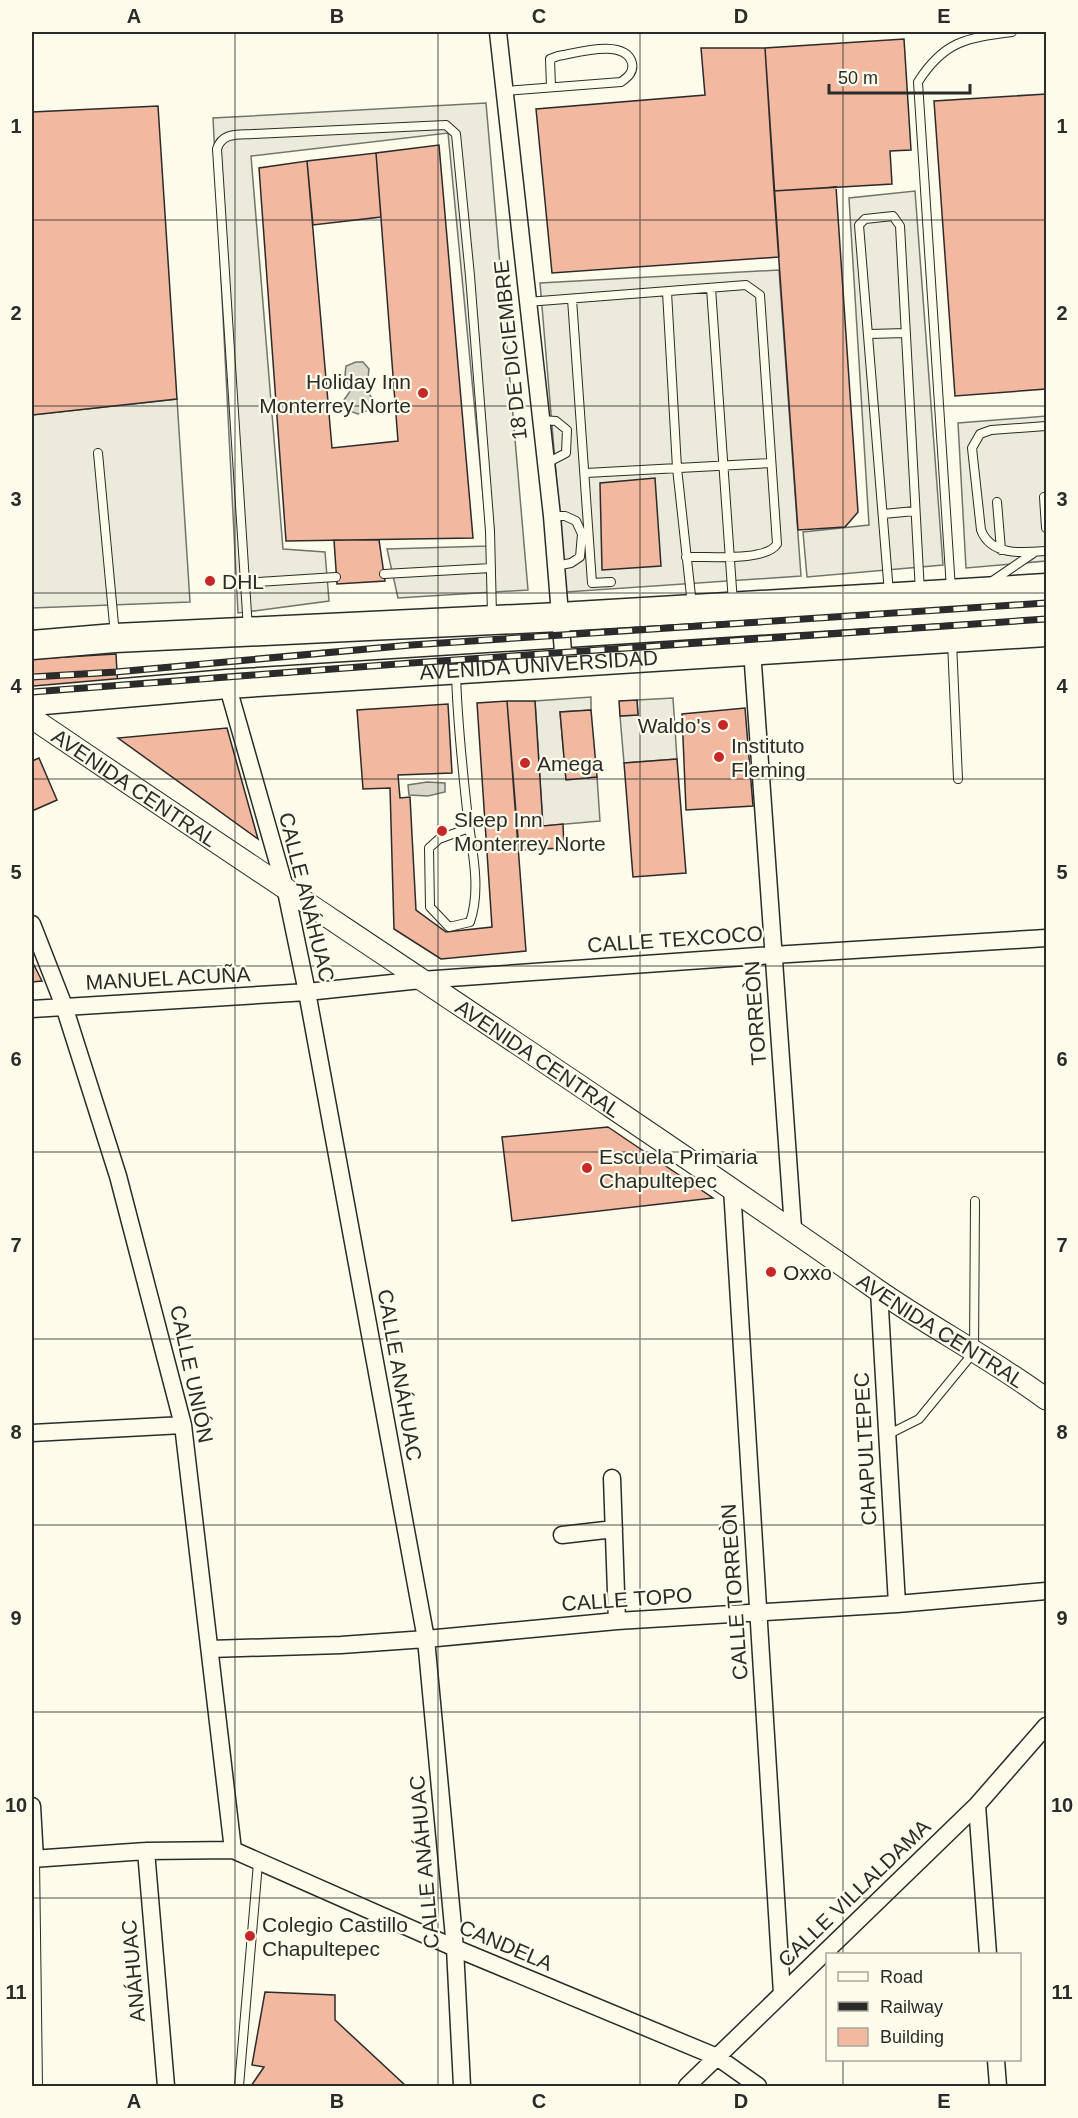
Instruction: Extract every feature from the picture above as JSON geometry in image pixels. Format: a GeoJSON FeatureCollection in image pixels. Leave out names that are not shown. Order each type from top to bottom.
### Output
{"type":"FeatureCollection","features":[{"type":"Feature","properties":{"kind":"highway"},"geometry":{"type":"LineString","coordinates":[[32,645],[115,638],[560,617],[1047,588]]}},
{"type":"Feature","properties":{"kind":"highway","name":"AVENIDA UNIVERSIDAD"},"geometry":{"type":"LineString","coordinates":[[32,700],[227,684],[1047,632]]}},
{"type":"Feature","properties":{"kind":"street","name":"18 DE DICIEMBRE"},"geometry":{"type":"LineString","coordinates":[[498,32],[544,465],[552,516],[564,664]]}},
{"type":"Feature","properties":{"kind":"street","name":"TORREÒN"},"geometry":{"type":"LineString","coordinates":[[752,650],[793,1228]]}},
{"type":"Feature","properties":{"kind":"street","name":"CALLE ANÁHUAC"},"geometry":{"type":"LineString","coordinates":[[227,684],[286,891],[307,992],[426,1639],[455,1948],[462,2086]]}},
{"type":"Feature","properties":{"kind":"street","name":"AVENIDA CENTRAL"},"geometry":{"type":"LineString","coordinates":[[32,718],[286,891],[793,1228],[879,1291],[1046,1398]]}},
{"type":"Feature","properties":{"kind":"street","name":"CALLE UNIÓN"},"geometry":{"type":"LineString","coordinates":[[32,924],[64,1006],[118,1176],[183,1425],[233,1850]]}},
{"type":"Feature","properties":{"kind":"street","name":"CALLE TEXCOCO"},"geometry":{"type":"LineString","coordinates":[[307,992],[421,980],[1047,938]]}},
{"type":"Feature","properties":{"kind":"street","name":"MANUEL ACUÑA"},"geometry":{"type":"LineString","coordinates":[[32,1009],[307,992]]}},
{"type":"Feature","properties":{"kind":"street","name":"CALLE TORREÒN"},"geometry":{"type":"LineString","coordinates":[[732,1188],[782,1994]]}},
{"type":"Feature","properties":{"kind":"street","name":"CHAPULTEPEC"},"geometry":{"type":"LineString","coordinates":[[879,1291],[897,1604]]}},
{"type":"Feature","properties":{"kind":"street"},"geometry":{"type":"LineString","coordinates":[[32,1433],[183,1425]]}},
{"type":"Feature","properties":{"kind":"street"},"geometry":{"type":"LineString","coordinates":[[612,1478],[617,1621]]}},
{"type":"Feature","properties":{"kind":"street"},"geometry":{"type":"LineString","coordinates":[[561,1535],[614,1529]]}},
{"type":"Feature","properties":{"kind":"street","name":"CALLE TOPO"},"geometry":{"type":"LineString","coordinates":[[210,1649],[341,1645],[617,1621],[897,1604],[1047,1591]]}},
{"type":"Feature","properties":{"kind":"street","name":"CALLE VILLALDAMA"},"geometry":{"type":"LineString","coordinates":[[687,2086],[977,1804],[1047,1726]]}},
{"type":"Feature","properties":{"kind":"street"},"geometry":{"type":"LineString","coordinates":[[977,1804],[988,1953]]}},
{"type":"Feature","properties":{"kind":"street"},"geometry":{"type":"LineString","coordinates":[[32,1806],[33,1859],[146,1851],[233,1850]]}},
{"type":"Feature","properties":{"kind":"street","name":"CANDELA"},"geometry":{"type":"LineString","coordinates":[[233,1850],[455,1948],[717,2057],[758,2086]]}},
{"type":"Feature","properties":{"kind":"street","name":"ANÁHUAC"},"geometry":{"type":"LineString","coordinates":[[146,1851],[165,2086]]}},
{"type":"Feature","properties":{"kind":"street"},"geometry":{"type":"LineString","coordinates":[[996,2061],[998,2086]]}},
{"type":"Feature","properties":{"kind":"lane"},"geometry":{"type":"LineString","coordinates":[[1012,32],[962,41],[939,53],[918,82],[963,592],[1035,552]]}},
{"type":"Feature","properties":{"kind":"lane"},"geometry":{"type":"LineString","coordinates":[[504,91],[621,82],[633,69],[631,61],[626,53],[617,48],[558,56],[550,59],[548,66],[551,87]]}},
{"type":"Feature","properties":{"kind":"lane"},"geometry":{"type":"LineString","coordinates":[[248,632],[231,336],[217,149],[222,139],[227,136],[253,134],[446,125],[456,134],[469,264],[491,568],[492,620]]}},
{"type":"Feature","properties":{"kind":"lane"},"geometry":{"type":"LineString","coordinates":[[890,598],[859,225],[865,219],[893,216],[900,226],[921,596]]}},
{"type":"Feature","properties":{"kind":"lane"},"geometry":{"type":"LineString","coordinates":[[527,302],[746,285],[760,296],[777,544],[772,551],[760,555],[686,556]]}},
{"type":"Feature","properties":{"kind":"lane"},"geometry":{"type":"LineString","coordinates":[[711,288],[733,606]]}},
{"type":"Feature","properties":{"kind":"lane"},"geometry":{"type":"LineString","coordinates":[[667,292],[677,468],[692,609]]}},
{"type":"Feature","properties":{"kind":"lane"},"geometry":{"type":"LineString","coordinates":[[572,299],[592,583],[611,582]]}},
{"type":"Feature","properties":{"kind":"lane"},"geometry":{"type":"LineString","coordinates":[[868,334],[906,333]]}},
{"type":"Feature","properties":{"kind":"lane"},"geometry":{"type":"LineString","coordinates":[[540,420],[556,421],[567,430],[566,453],[544,465]]}},
{"type":"Feature","properties":{"kind":"lane"},"geometry":{"type":"LineString","coordinates":[[1047,426],[992,430],[980,434],[975,439],[972,448],[981,530],[986,542],[1001,550],[1047,551]]}},
{"type":"Feature","properties":{"kind":"lane"},"geometry":{"type":"LineString","coordinates":[[98,453],[115,638]]}},
{"type":"Feature","properties":{"kind":"lane"},"geometry":{"type":"LineString","coordinates":[[586,473],[771,463]]}},
{"type":"Feature","properties":{"kind":"lane"},"geometry":{"type":"LineString","coordinates":[[1044,497],[1047,528]]}},
{"type":"Feature","properties":{"kind":"lane"},"geometry":{"type":"LineString","coordinates":[[997,502],[1001,550]]}},
{"type":"Feature","properties":{"kind":"lane"},"geometry":{"type":"LineString","coordinates":[[883,514],[915,511]]}},
{"type":"Feature","properties":{"kind":"lane"},"geometry":{"type":"LineString","coordinates":[[552,516],[565,516],[576,521],[582,534],[580,557],[571,563],[555,566]]}},
{"type":"Feature","properties":{"kind":"lane"},"geometry":{"type":"LineString","coordinates":[[384,574],[491,568]]}},
{"type":"Feature","properties":{"kind":"lane"},"geometry":{"type":"LineString","coordinates":[[244,583],[336,577]]}},
{"type":"Feature","properties":{"kind":"lane"},"geometry":{"type":"LineString","coordinates":[[951,638],[958,779]]}},
{"type":"Feature","properties":{"kind":"lane"},"geometry":{"type":"LineString","coordinates":[[456,670],[457,720],[469,828],[477,903],[470,922],[449,927],[430,907],[429,848],[439,839],[469,828]]}},
{"type":"Feature","properties":{"kind":"lane"},"geometry":{"type":"LineString","coordinates":[[887,1435],[919,1419],[974,1352],[975,1201]]}},
{"type":"Feature","properties":{"kind":"lane"},"geometry":{"type":"LineString","coordinates":[[33,1859],[38,2086]]}},
{"type":"Feature","properties":{"kind":"lane"},"geometry":{"type":"LineString","coordinates":[[239,2086],[258,1863]]}},
{"type":"Feature","properties":{"kind":"shaded area"},"geometry":{"type":"Polygon","coordinates":[[[486,103],[528,590],[398,598],[387,549],[488,546],[448,133],[251,156],[283,549],[325,552],[329,601],[238,613],[213,118],[486,103]]]}},
{"type":"Feature","properties":{"kind":"shaded area"},"geometry":{"type":"Polygon","coordinates":[[[915,191],[943,565],[807,577],[803,532],[869,525],[849,198],[915,191]]]}},
{"type":"Feature","properties":{"kind":"shaded area"},"geometry":{"type":"Polygon","coordinates":[[[779,270],[801,576],[566,592],[540,283],[779,270]]]}},
{"type":"Feature","properties":{"kind":"shaded area"},"geometry":{"type":"Polygon","coordinates":[[[363,362],[369,369],[368,378],[363,384],[373,400],[369,410],[358,414],[347,410],[344,400],[351,390],[345,375],[346,366],[363,362]]]}},
{"type":"Feature","properties":{"kind":"shaded area"},"geometry":{"type":"Polygon","coordinates":[[[177,399],[190,602],[32,608],[32,415],[177,399]]]}},
{"type":"Feature","properties":{"kind":"shaded area"},"geometry":{"type":"Polygon","coordinates":[[[1046,416],[1046,561],[966,568],[958,423],[1046,416]]]}},
{"type":"Feature","properties":{"kind":"shaded area"},"geometry":{"type":"Polygon","coordinates":[[[591,697],[591,710],[560,712],[566,779],[597,777],[600,821],[543,826],[535,701],[591,697]]]}},
{"type":"Feature","properties":{"kind":"shaded area"},"geometry":{"type":"Polygon","coordinates":[[[673,698],[677,759],[624,763],[620,716],[638,715],[637,700],[673,698]]]}},
{"type":"Feature","properties":{"kind":"shaded area"},"geometry":{"type":"Polygon","coordinates":[[[427,782],[445,783],[445,792],[428,796],[409,795],[408,785],[427,782]]]}},
{"type":"Feature","properties":{"kind":"building"},"geometry":{"type":"Polygon","coordinates":[[[904,39],[911,150],[890,151],[892,184],[774,191],[765,48],[904,39]]]}},
{"type":"Feature","properties":{"kind":"building"},"geometry":{"type":"Polygon","coordinates":[[[701,48],[765,48],[779,257],[552,273],[536,109],[705,95],[701,48]]]}},
{"type":"Feature","properties":{"kind":"building"},"geometry":{"type":"Polygon","coordinates":[[[1046,94],[1046,389],[955,396],[934,101],[1046,94]]]}},
{"type":"Feature","properties":{"kind":"building"},"geometry":{"type":"Polygon","coordinates":[[[158,106],[177,399],[32,415],[32,112],[158,106]]]}},
{"type":"Feature","properties":{"kind":"building"},"geometry":{"type":"Polygon","coordinates":[[[439,145],[473,538],[286,541],[259,168],[307,161],[332,448],[398,441],[376,153],[439,145]]]}},
{"type":"Feature","properties":{"kind":"building"},"geometry":{"type":"Polygon","coordinates":[[[376,153],[381,217],[313,225],[307,161],[376,153]]]}},
{"type":"Feature","properties":{"kind":"building"},"geometry":{"type":"Polygon","coordinates":[[[836,187],[858,512],[845,527],[798,530],[774,191],[836,187]]]}},
{"type":"Feature","properties":{"kind":"building"},"geometry":{"type":"Polygon","coordinates":[[[655,478],[661,566],[602,570],[600,483],[655,478]]]}},
{"type":"Feature","properties":{"kind":"building"},"geometry":{"type":"Polygon","coordinates":[[[334,540],[379,540],[385,581],[337,584],[334,540]]]}},
{"type":"Feature","properties":{"kind":"building"},"geometry":{"type":"Polygon","coordinates":[[[116,654],[119,707],[32,711],[32,659],[116,654]]]}},
{"type":"Feature","properties":{"kind":"building"},"geometry":{"type":"Polygon","coordinates":[[[637,700],[638,715],[620,716],[619,701],[637,700]]]}},
{"type":"Feature","properties":{"kind":"building"},"geometry":{"type":"Polygon","coordinates":[[[507,701],[526,951],[441,959],[394,929],[390,788],[363,789],[357,710],[448,704],[452,773],[398,775],[400,798],[410,797],[416,910],[446,932],[492,927],[477,703],[507,701]]]}},
{"type":"Feature","properties":{"kind":"building","name":"Amega"},"geometry":{"type":"Polygon","coordinates":[[[507,701],[535,701],[543,826],[563,824],[564,848],[519,850],[507,701]]]}},
{"type":"Feature","properties":{"kind":"building"},"geometry":{"type":"Polygon","coordinates":[[[745,708],[753,806],[686,810],[682,714],[745,708]]]}},
{"type":"Feature","properties":{"kind":"building"},"geometry":{"type":"Polygon","coordinates":[[[591,710],[597,777],[566,780],[560,712],[591,710]]]}},
{"type":"Feature","properties":{"kind":"building"},"geometry":{"type":"Polygon","coordinates":[[[227,728],[258,839],[118,738],[227,728]]]}},
{"type":"Feature","properties":{"kind":"building"},"geometry":{"type":"Polygon","coordinates":[[[39,758],[57,800],[32,811],[32,761],[39,758]]]}},
{"type":"Feature","properties":{"kind":"building"},"geometry":{"type":"Polygon","coordinates":[[[677,759],[686,873],[633,877],[624,763],[677,759]]]}},
{"type":"Feature","properties":{"kind":"building"},"geometry":{"type":"Polygon","coordinates":[[[32,961],[42,981],[32,982],[32,961]]]}},
{"type":"Feature","properties":{"kind":"building","name":"Escuela Primaria Chapultepec"},"geometry":{"type":"Polygon","coordinates":[[[608,1127],[713,1198],[512,1221],[502,1137],[608,1127]]]}},
{"type":"Feature","properties":{"kind":"building"},"geometry":{"type":"Polygon","coordinates":[[[265,1992],[335,1995],[335,2020],[406,2086],[251,2086],[264,2067],[252,2065],[265,1992]]]}},
{"type":"Feature","properties":{"kind":"railway"},"geometry":{"type":"LineString","coordinates":[[32,677],[116,672],[411,645],[1046,603]]}},
{"type":"Feature","properties":{"kind":"railway"},"geometry":{"type":"LineString","coordinates":[[32,692],[1046,619]]}},
{"type":"Feature","properties":{"kind":"place","name":"Holiday Inn Monterrey Norte"},"geometry":{"type":"Point","coordinates":[423,393]}},
{"type":"Feature","properties":{"kind":"place","name":"DHL"},"geometry":{"type":"Point","coordinates":[210,581]}},
{"type":"Feature","properties":{"kind":"place","name":"Waldo's"},"geometry":{"type":"Point","coordinates":[723,725]}},
{"type":"Feature","properties":{"kind":"place","name":"Instituto Fleming"},"geometry":{"type":"Point","coordinates":[719,757]}},
{"type":"Feature","properties":{"kind":"place","name":"Amega"},"geometry":{"type":"Point","coordinates":[525,763]}},
{"type":"Feature","properties":{"kind":"place","name":"Sleep Inn Monterrey Norte"},"geometry":{"type":"Point","coordinates":[442,831]}},
{"type":"Feature","properties":{"kind":"place","name":"Escuela Primaria Chapultepec"},"geometry":{"type":"Point","coordinates":[587,1168]}},
{"type":"Feature","properties":{"kind":"place","name":"Oxxo"},"geometry":{"type":"Point","coordinates":[771,1272]}},
{"type":"Feature","properties":{"kind":"place","name":"Colegio Castillo Chapultepec"},"geometry":{"type":"Point","coordinates":[250,1936]}}]}
